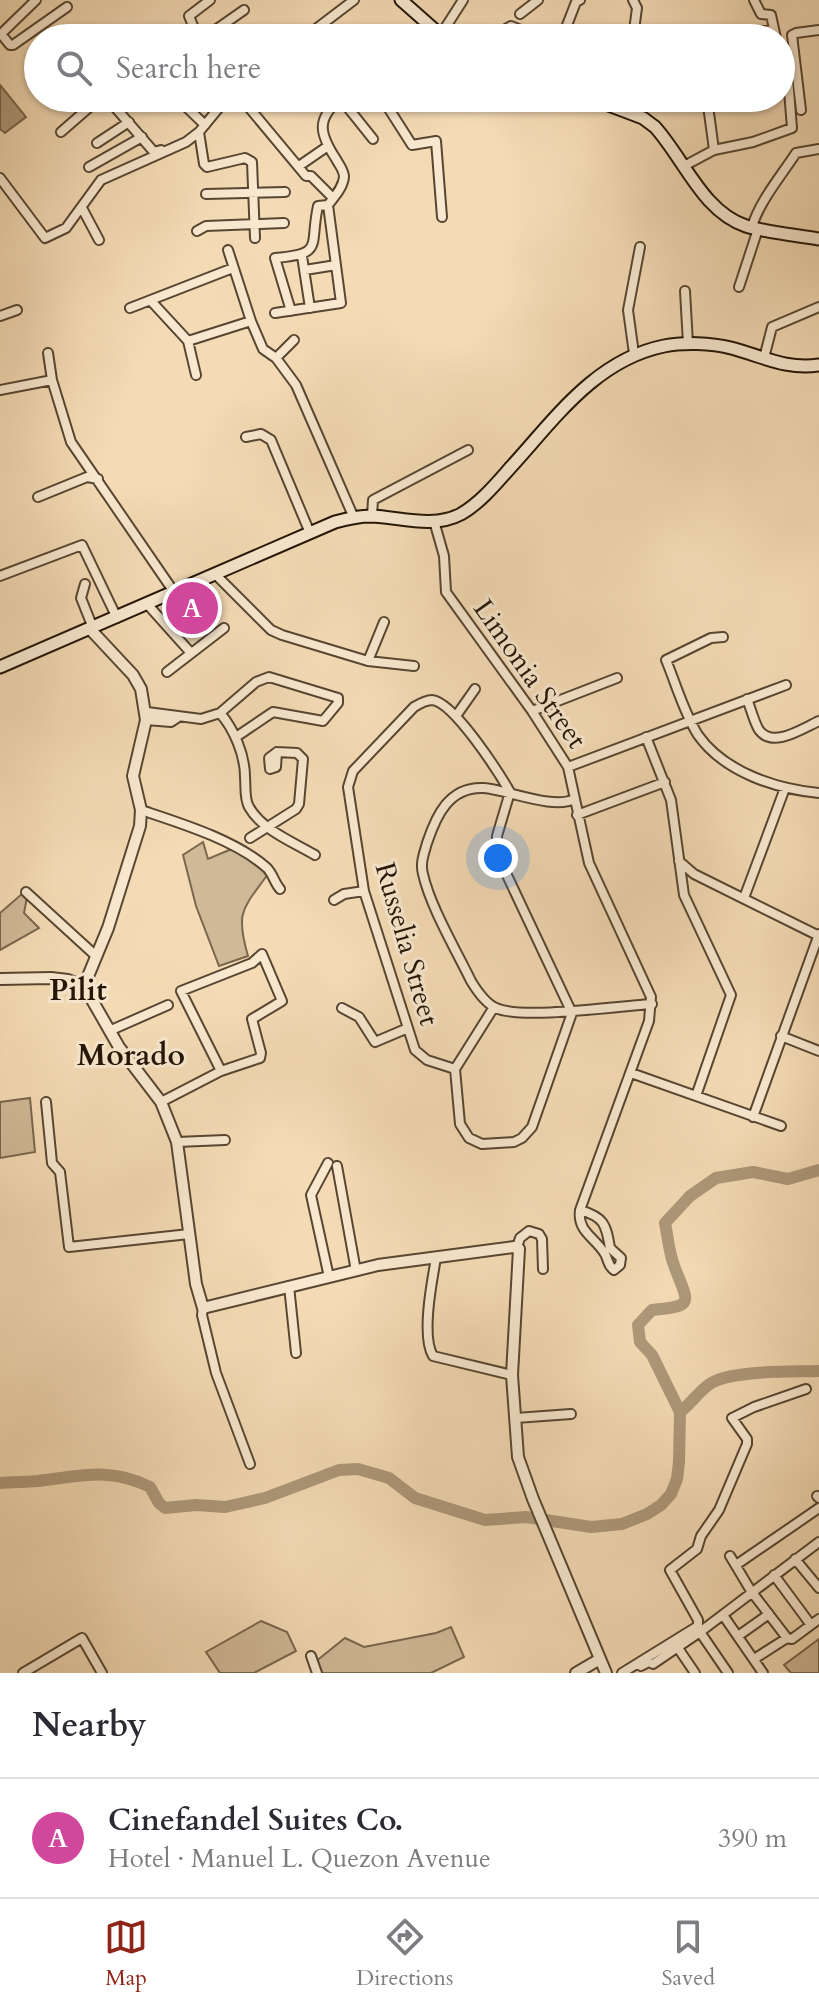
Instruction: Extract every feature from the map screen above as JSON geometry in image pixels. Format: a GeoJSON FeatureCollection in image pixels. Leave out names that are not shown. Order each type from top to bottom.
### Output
{"type":"FeatureCollection","features":[{"type":"Feature","properties":{"kind":"main road"},"geometry":{"type":"LineString","coordinates":[[401,0],[426,24]]}},
{"type":"Feature","properties":{"kind":"main road"},"geometry":{"type":"LineString","coordinates":[[627,112],[643,118],[666,139],[714,205],[730,218],[755,228],[819,239]]}},
{"type":"Feature","properties":{"kind":"main road"},"geometry":{"type":"LineString","coordinates":[[0,667],[335,522],[372,516],[434,521],[459,514],[476,503],[590,382],[634,354],[665,345],[688,344],[729,347],[801,368],[819,365]]}},
{"type":"Feature","properties":{"kind":"street"},"geometry":{"type":"LineString","coordinates":[[24,37],[13,45],[7,43],[1,34],[36,0]]}},
{"type":"Feature","properties":{"kind":"street"},"geometry":{"type":"LineString","coordinates":[[322,24],[354,0]]}},
{"type":"Feature","properties":{"kind":"street"},"geometry":{"type":"LineString","coordinates":[[449,24],[463,0]]}},
{"type":"Feature","properties":{"kind":"street"},"geometry":{"type":"LineString","coordinates":[[520,14],[538,0]]}},
{"type":"Feature","properties":{"kind":"street"},"geometry":{"type":"LineString","coordinates":[[754,0],[760,13],[770,14],[772,24]]}},
{"type":"Feature","properties":{"kind":"street"},"geometry":{"type":"LineString","coordinates":[[192,24],[189,16],[204,1]]}},
{"type":"Feature","properties":{"kind":"street"},"geometry":{"type":"LineString","coordinates":[[567,24],[575,1]]}},
{"type":"Feature","properties":{"kind":"street"},"geometry":{"type":"LineString","coordinates":[[628,1],[637,8],[635,24]]}},
{"type":"Feature","properties":{"kind":"street"},"geometry":{"type":"LineString","coordinates":[[43,24],[67,7]]}},
{"type":"Feature","properties":{"kind":"street"},"geometry":{"type":"LineString","coordinates":[[227,24],[244,10]]}},
{"type":"Feature","properties":{"kind":"street"},"geometry":{"type":"LineString","coordinates":[[795,34],[819,30]]}},
{"type":"Feature","properties":{"kind":"street"},"geometry":{"type":"LineString","coordinates":[[795,60],[801,110]]}},
{"type":"Feature","properties":{"kind":"street"},"geometry":{"type":"LineString","coordinates":[[61,132],[84,112]]}},
{"type":"Feature","properties":{"kind":"street"},"geometry":{"type":"LineString","coordinates":[[120,112],[155,152],[181,145]]}},
{"type":"Feature","properties":{"kind":"street"},"geometry":{"type":"LineString","coordinates":[[188,112],[202,129],[204,164],[207,167],[245,158],[252,162],[255,238]]}},
{"type":"Feature","properties":{"kind":"street"},"geometry":{"type":"LineString","coordinates":[[0,178],[45,238],[66,228],[101,180],[181,145],[202,129],[216,112]]}},
{"type":"Feature","properties":{"kind":"street"},"geometry":{"type":"LineString","coordinates":[[253,112],[330,201],[341,303],[275,313]]}},
{"type":"Feature","properties":{"kind":"street"},"geometry":{"type":"LineString","coordinates":[[291,311],[275,258],[302,256],[313,245],[318,206],[330,201],[344,176],[323,136],[323,121],[327,112]]}},
{"type":"Feature","properties":{"kind":"street"},"geometry":{"type":"LineString","coordinates":[[352,112],[373,139]]}},
{"type":"Feature","properties":{"kind":"street"},"geometry":{"type":"LineString","coordinates":[[391,112],[412,145],[436,141],[442,217]]}},
{"type":"Feature","properties":{"kind":"street"},"geometry":{"type":"LineString","coordinates":[[709,112],[714,150]]}},
{"type":"Feature","properties":{"kind":"street"},"geometry":{"type":"LineString","coordinates":[[684,166],[714,150],[753,142],[792,128],[791,112]]}},
{"type":"Feature","properties":{"kind":"street"},"geometry":{"type":"LineString","coordinates":[[97,143],[129,122]]}},
{"type":"Feature","properties":{"kind":"street"},"geometry":{"type":"LineString","coordinates":[[89,167],[142,137]]}},
{"type":"Feature","properties":{"kind":"street"},"geometry":{"type":"LineString","coordinates":[[299,166],[328,146]]}},
{"type":"Feature","properties":{"kind":"street"},"geometry":{"type":"LineString","coordinates":[[739,287],[766,196],[796,153],[819,149]]}},
{"type":"Feature","properties":{"kind":"street"},"geometry":{"type":"LineString","coordinates":[[206,194],[285,192]]}},
{"type":"Feature","properties":{"kind":"street"},"geometry":{"type":"LineString","coordinates":[[82,208],[99,240]]}},
{"type":"Feature","properties":{"kind":"street"},"geometry":{"type":"LineString","coordinates":[[197,231],[206,226],[284,223]]}},
{"type":"Feature","properties":{"kind":"street"},"geometry":{"type":"LineString","coordinates":[[634,354],[628,310],[640,247]]}},
{"type":"Feature","properties":{"kind":"street"},"geometry":{"type":"LineString","coordinates":[[228,250],[263,349],[276,358],[296,385],[354,518]]}},
{"type":"Feature","properties":{"kind":"street"},"geometry":{"type":"LineString","coordinates":[[302,256],[310,308]]}},
{"type":"Feature","properties":{"kind":"street"},"geometry":{"type":"LineString","coordinates":[[305,270],[336,265]]}},
{"type":"Feature","properties":{"kind":"street"},"geometry":{"type":"LineString","coordinates":[[130,308],[233,268]]}},
{"type":"Feature","properties":{"kind":"street"},"geometry":{"type":"LineString","coordinates":[[685,291],[688,344]]}},
{"type":"Feature","properties":{"kind":"street"},"geometry":{"type":"LineString","coordinates":[[152,302],[188,341],[196,375]]}},
{"type":"Feature","properties":{"kind":"street"},"geometry":{"type":"LineString","coordinates":[[764,358],[772,327],[819,307]]}},
{"type":"Feature","properties":{"kind":"street"},"geometry":{"type":"LineString","coordinates":[[0,316],[17,310]]}},
{"type":"Feature","properties":{"kind":"street"},"geometry":{"type":"LineString","coordinates":[[188,341],[251,321]]}},
{"type":"Feature","properties":{"kind":"street"},"geometry":{"type":"LineString","coordinates":[[276,358],[294,340]]}},
{"type":"Feature","properties":{"kind":"street"},"geometry":{"type":"LineString","coordinates":[[48,353],[52,380],[71,442],[174,592]]}},
{"type":"Feature","properties":{"kind":"street"},"geometry":{"type":"LineString","coordinates":[[0,388],[52,380]]}},
{"type":"Feature","properties":{"kind":"street"},"geometry":{"type":"LineString","coordinates":[[246,437],[261,434],[271,440],[310,533]]}},
{"type":"Feature","properties":{"kind":"street"},"geometry":{"type":"LineString","coordinates":[[372,516],[373,500],[468,450]]}},
{"type":"Feature","properties":{"kind":"street"},"geometry":{"type":"LineString","coordinates":[[38,497],[87,477],[98,479]]}},
{"type":"Feature","properties":{"kind":"street","name":"Limonia Street"},"geometry":{"type":"LineString","coordinates":[[434,521],[444,556],[446,592],[532,711],[568,767],[589,863],[649,990],[652,1004]]}},
{"type":"Feature","properties":{"kind":"street"},"geometry":{"type":"LineString","coordinates":[[0,576],[82,545],[117,618]]}},
{"type":"Feature","properties":{"kind":"street"},"geometry":{"type":"LineString","coordinates":[[216,575],[271,630],[368,661],[414,666]]}},
{"type":"Feature","properties":{"kind":"street"},"geometry":{"type":"LineString","coordinates":[[84,986],[113,914],[140,826],[141,810],[133,776],[147,716],[137,681],[92,628],[81,598],[85,584]]}},
{"type":"Feature","properties":{"kind":"street"},"geometry":{"type":"LineString","coordinates":[[148,605],[191,653]]}},
{"type":"Feature","properties":{"kind":"street"},"geometry":{"type":"LineString","coordinates":[[368,661],[384,622]]}},
{"type":"Feature","properties":{"kind":"street"},"geometry":{"type":"LineString","coordinates":[[167,672],[224,628]]}},
{"type":"Feature","properties":{"kind":"street"},"geometry":{"type":"LineString","coordinates":[[723,637],[711,638],[666,660],[691,719],[707,745],[728,764],[785,788],[819,793]]}},
{"type":"Feature","properties":{"kind":"street"},"geometry":{"type":"LineString","coordinates":[[147,716],[170,714],[177,718],[201,719],[220,713],[256,682],[269,677],[336,696],[339,701],[321,722],[273,712],[236,737]]}},
{"type":"Feature","properties":{"kind":"street"},"geometry":{"type":"LineString","coordinates":[[532,711],[617,678]]}},
{"type":"Feature","properties":{"kind":"street"},"geometry":{"type":"LineString","coordinates":[[568,767],[786,685]]}},
{"type":"Feature","properties":{"kind":"street"},"geometry":{"type":"LineString","coordinates":[[475,689],[456,716],[510,792]]}},
{"type":"Feature","properties":{"kind":"street"},"geometry":{"type":"LineString","coordinates":[[747,699],[760,731],[769,737],[780,738],[819,721]]}},
{"type":"Feature","properties":{"kind":"street","name":"Russelia Street"},"geometry":{"type":"LineString","coordinates":[[456,716],[442,704],[432,700],[421,702],[353,771],[348,787],[364,891],[420,1056],[455,1069],[494,1007]]}},
{"type":"Feature","properties":{"kind":"street"},"geometry":{"type":"LineString","coordinates":[[220,713],[236,737],[245,772],[247,805],[267,827],[315,855]]}},
{"type":"Feature","properties":{"kind":"street"},"geometry":{"type":"LineString","coordinates":[[646,737],[672,806],[681,884],[731,995],[696,1096]]}},
{"type":"Feature","properties":{"kind":"street"},"geometry":{"type":"LineString","coordinates":[[250,838],[299,804],[303,759],[297,753],[277,752]]}},
{"type":"Feature","properties":{"kind":"street"},"geometry":{"type":"LineString","coordinates":[[577,815],[665,782]]}},
{"type":"Feature","properties":{"kind":"street"},"geometry":{"type":"LineString","coordinates":[[744,898],[785,788]]}},
{"type":"Feature","properties":{"kind":"street"},"geometry":{"type":"LineString","coordinates":[[574,799],[561,803],[510,792],[473,789],[449,800],[436,817],[421,864],[425,882],[471,981],[494,1007],[523,1014],[652,1004],[631,1073],[580,1210],[582,1228],[607,1250],[602,1220],[597,1215],[580,1210]]}},
{"type":"Feature","properties":{"kind":"street"},"geometry":{"type":"LineString","coordinates":[[455,1069],[458,1114],[465,1134],[482,1144],[514,1142],[532,1127],[572,1016],[497,854],[497,836],[510,792]]}},
{"type":"Feature","properties":{"kind":"street"},"geometry":{"type":"LineString","coordinates":[[141,810],[206,833],[252,857],[270,870],[280,889]]}},
{"type":"Feature","properties":{"kind":"street"},"geometry":{"type":"LineString","coordinates":[[679,861],[694,874],[819,935],[753,1117]]}},
{"type":"Feature","properties":{"kind":"street"},"geometry":{"type":"LineString","coordinates":[[681,884],[694,874]]}},
{"type":"Feature","properties":{"kind":"street"},"geometry":{"type":"LineString","coordinates":[[334,900],[344,894],[364,891]]}},
{"type":"Feature","properties":{"kind":"street"},"geometry":{"type":"LineString","coordinates":[[26,892],[96,956]]}},
{"type":"Feature","properties":{"kind":"street"},"geometry":{"type":"LineString","coordinates":[[161,1102],[221,1071],[260,1058],[252,1019],[282,1001],[262,954],[252,963],[181,991],[221,1071]]}},
{"type":"Feature","properties":{"kind":"street"},"geometry":{"type":"LineString","coordinates":[[0,979],[51,978],[84,986],[109,1031],[161,1102],[177,1142],[202,1315],[215,1367],[250,1464]]}},
{"type":"Feature","properties":{"kind":"street"},"geometry":{"type":"LineString","coordinates":[[109,1031],[168,1005]]}},
{"type":"Feature","properties":{"kind":"street"},"geometry":{"type":"LineString","coordinates":[[342,1008],[359,1017],[375,1042],[408,1028]]}},
{"type":"Feature","properties":{"kind":"street"},"geometry":{"type":"LineString","coordinates":[[781,1036],[819,1051]]}},
{"type":"Feature","properties":{"kind":"street"},"geometry":{"type":"LineString","coordinates":[[631,1073],[781,1126]]}},
{"type":"Feature","properties":{"kind":"street"},"geometry":{"type":"LineString","coordinates":[[46,1102],[52,1163],[60,1172],[69,1247],[189,1234]]}},
{"type":"Feature","properties":{"kind":"street"},"geometry":{"type":"LineString","coordinates":[[177,1142],[225,1140]]}},
{"type":"Feature","properties":{"kind":"street"},"geometry":{"type":"LineString","coordinates":[[329,1277],[311,1195],[332,1164],[356,1271]]}},
{"type":"Feature","properties":{"kind":"street"},"geometry":{"type":"LineString","coordinates":[[543,1269],[542,1239],[539,1234],[529,1231],[520,1238],[517,1247],[520,1251],[512,1375],[518,1457],[606,1673]]}},
{"type":"Feature","properties":{"kind":"street"},"geometry":{"type":"LineString","coordinates":[[203,1308],[356,1271],[517,1247]]}},
{"type":"Feature","properties":{"kind":"street"},"geometry":{"type":"LineString","coordinates":[[436,1258],[429,1351],[433,1356],[512,1375]]}},
{"type":"Feature","properties":{"kind":"street"},"geometry":{"type":"LineString","coordinates":[[289,1286],[296,1353]]}},
{"type":"Feature","properties":{"kind":"street"},"geometry":{"type":"LineString","coordinates":[[622,1673],[698,1626],[698,1620],[670,1570],[697,1549],[701,1536],[719,1510],[747,1444],[747,1439],[732,1418],[806,1389]]}},
{"type":"Feature","properties":{"kind":"street"},"geometry":{"type":"LineString","coordinates":[[516,1418],[571,1414]]}},
{"type":"Feature","properties":{"kind":"street"},"geometry":{"type":"LineString","coordinates":[[736,1565],[819,1508]]}},
{"type":"Feature","properties":{"kind":"street"},"geometry":{"type":"LineString","coordinates":[[645,1673],[654,1663],[818,1544]]}},
{"type":"Feature","properties":{"kind":"street"},"geometry":{"type":"LineString","coordinates":[[730,1556],[751,1591],[787,1638]]}},
{"type":"Feature","properties":{"kind":"street"},"geometry":{"type":"LineString","coordinates":[[795,1559],[819,1588]]}},
{"type":"Feature","properties":{"kind":"street"},"geometry":{"type":"LineString","coordinates":[[754,1659],[787,1638],[792,1639],[815,1622],[774,1575]]}},
{"type":"Feature","properties":{"kind":"street"},"geometry":{"type":"LineString","coordinates":[[738,1636],[769,1614]]}},
{"type":"Feature","properties":{"kind":"street"},"geometry":{"type":"LineString","coordinates":[[723,1615],[763,1673]]}},
{"type":"Feature","properties":{"kind":"street"},"geometry":{"type":"LineString","coordinates":[[700,1632],[728,1673]]}},
{"type":"Feature","properties":{"kind":"street"},"geometry":{"type":"LineString","coordinates":[[23,1673],[82,1638],[102,1673]]}},
{"type":"Feature","properties":{"kind":"street"},"geometry":{"type":"LineString","coordinates":[[678,1648],[695,1673]]}},
{"type":"Feature","properties":{"kind":"street"},"geometry":{"type":"LineString","coordinates":[[311,1656],[317,1673]]}},
{"type":"Feature","properties":{"kind":"street"},"geometry":{"type":"LineString","coordinates":[[576,1673],[600,1659]]}},
{"type":"Feature","properties":{"kind":"street"},"geometry":{"type":"LineString","coordinates":[[633,1673],[649,1662],[663,1673]]}},
{"type":"Feature","properties":{"kind":"shaded area"},"geometry":{"type":"Polygon","coordinates":[[[0,85],[26,117],[5,133],[0,129],[0,85]]]}},
{"type":"Feature","properties":{"kind":"shaded area"},"geometry":{"type":"Polygon","coordinates":[[[203,842],[208,859],[234,848],[268,874],[244,911],[242,929],[248,956],[219,966],[196,906],[183,855],[203,842]]]}},
{"type":"Feature","properties":{"kind":"shaded area"},"geometry":{"type":"Polygon","coordinates":[[[23,893],[27,897],[24,913],[39,928],[0,950],[0,913],[23,893]]]}},
{"type":"Feature","properties":{"kind":"shaded area"},"geometry":{"type":"Polygon","coordinates":[[[30,1098],[35,1152],[0,1158],[0,1102],[30,1098]]]}},
{"type":"Feature","properties":{"kind":"shaded area"},"geometry":{"type":"Polygon","coordinates":[[[261,1621],[287,1632],[296,1651],[254,1673],[220,1673],[206,1652],[261,1621]]]}},
{"type":"Feature","properties":{"kind":"shaded area"},"geometry":{"type":"Polygon","coordinates":[[[451,1627],[464,1657],[431,1673],[319,1673],[315,1662],[345,1638],[364,1647],[436,1633],[451,1627]]]}},
{"type":"Feature","properties":{"kind":"shaded area"},"geometry":{"type":"Polygon","coordinates":[[[819,1639],[819,1673],[791,1673],[784,1665],[819,1639]]]}},
{"type":"Feature","properties":{"kind":"waterway"},"geometry":{"type":"LineString","coordinates":[[680,1412],[652,1355],[640,1342],[638,1325],[652,1310],[676,1307],[685,1301],[671,1257],[665,1223],[690,1196],[716,1178],[753,1172],[788,1179],[819,1170]]}},
{"type":"Feature","properties":{"kind":"waterway"},"geometry":{"type":"LineString","coordinates":[[0,1483],[108,1475],[150,1487],[165,1508],[196,1505],[225,1507],[265,1498],[339,1470],[358,1469],[389,1478],[415,1498],[485,1520],[526,1517],[591,1527],[622,1524],[647,1514],[671,1494],[679,1462],[680,1412],[708,1385],[723,1378],[750,1374],[819,1371]]}},
{"type":"Feature","properties":{"kind":"place","name":"Cinefandel Suites Co."},"geometry":{"type":"Point","coordinates":[192,608]}},
{"type":"Feature","properties":{"kind":"district","name":"Pilit"},"geometry":{"type":"Point","coordinates":[78,990]}},
{"type":"Feature","properties":{"kind":"district","name":"Morado"},"geometry":{"type":"Point","coordinates":[131,1055]}}]}
